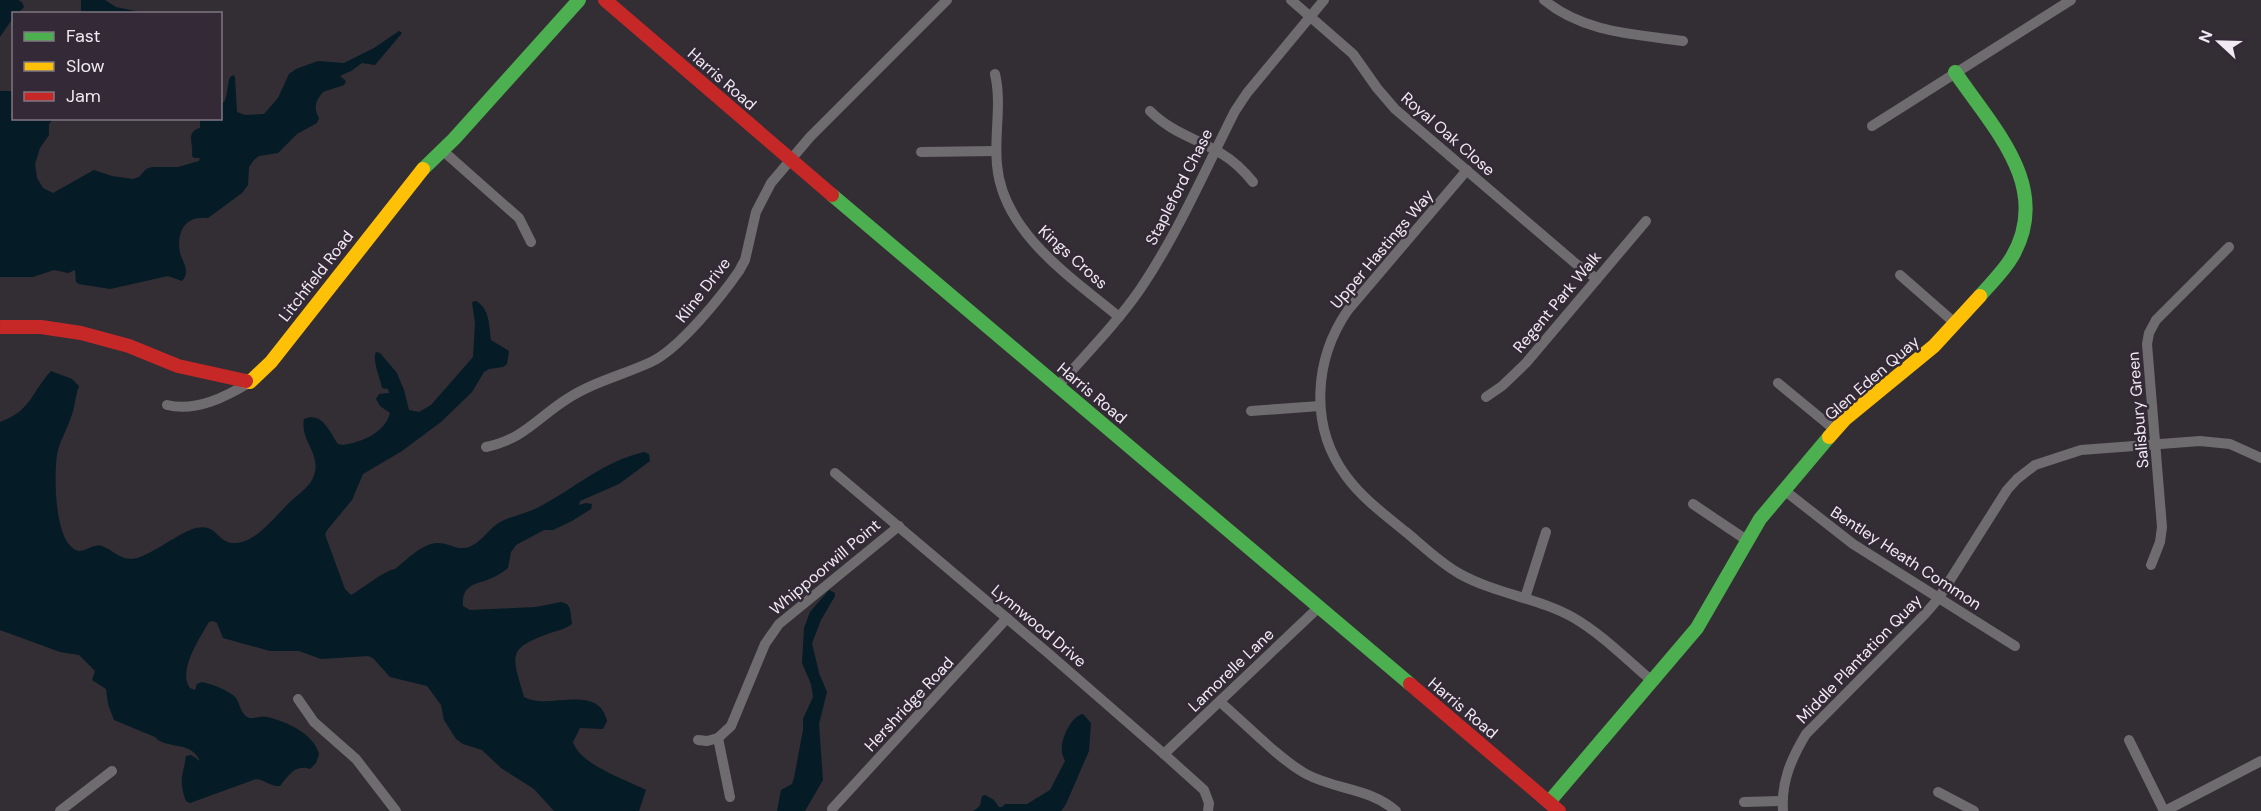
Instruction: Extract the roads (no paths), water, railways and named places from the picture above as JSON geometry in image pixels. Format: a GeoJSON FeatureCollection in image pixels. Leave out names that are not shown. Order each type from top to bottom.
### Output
{"type":"FeatureCollection","features":[{"type":"Feature","properties":{"kind":"street","name":"Litchfield Road"},"geometry":{"type":"LineString","coordinates":[[250,382],[271,362],[417,174],[442,150],[579,0]]}},
{"type":"Feature","properties":{"kind":"street","name":"Harris Road"},"geometry":{"type":"LineString","coordinates":[[604,0],[1554,807]]}},
{"type":"Feature","properties":{"kind":"street","name":"Kline Drive"},"geometry":{"type":"LineString","coordinates":[[486,447],[521,435],[569,398],[652,361],[677,344],[739,271],[745,260],[762,197],[790,159],[947,0]]}},
{"type":"Feature","properties":{"kind":"street","name":"Royal Oak Close"},"geometry":{"type":"LineString","coordinates":[[1291,0],[1353,54],[1395,109],[1597,279]]}},
{"type":"Feature","properties":{"kind":"street","name":"Stapleford Chase"},"geometry":{"type":"LineString","coordinates":[[1059,386],[1139,291],[1161,255],[1247,93],[1324,0]]}},
{"type":"Feature","properties":{"kind":"street"},"geometry":{"type":"LineString","coordinates":[[1544,0],[1562,13],[1591,26],[1683,40]]}},
{"type":"Feature","properties":{"kind":"street"},"geometry":{"type":"LineString","coordinates":[[1872,126],[2071,0]]}},
{"type":"Feature","properties":{"kind":"street","name":"Glen Eden Quay"},"geometry":{"type":"LineString","coordinates":[[1554,807],[1652,681],[1697,628],[1760,519],[1784,490],[1835,430],[1934,346],[2011,260],[2023,235],[2027,208],[2025,187],[2018,167],[1955,72]]}},
{"type":"Feature","properties":{"kind":"street","name":"Kings Cross"},"geometry":{"type":"LineString","coordinates":[[995,74],[999,104],[996,151],[1001,185],[1010,209],[1032,242],[1119,317]]}},
{"type":"Feature","properties":{"kind":"street"},"geometry":{"type":"LineString","coordinates":[[1150,111],[1179,134],[1215,150],[1234,163],[1253,182]]}},
{"type":"Feature","properties":{"kind":"street"},"geometry":{"type":"LineString","coordinates":[[442,150],[519,218],[531,242]]}},
{"type":"Feature","properties":{"kind":"street"},"geometry":{"type":"LineString","coordinates":[[921,152],[996,151]]}},
{"type":"Feature","properties":{"kind":"street","name":"Upper Hastings Way"},"geometry":{"type":"LineString","coordinates":[[1467,170],[1341,321],[1324,361],[1320,406],[1325,432],[1335,457],[1347,477],[1365,496],[1453,569],[1475,581],[1574,618],[1597,634],[1652,681]]}},
{"type":"Feature","properties":{"kind":"street","name":"Regent Park Walk"},"geometry":{"type":"LineString","coordinates":[[1486,397],[1502,386],[1526,363],[1646,221]]}},
{"type":"Feature","properties":{"kind":"street","name":"Salisbury Green"},"geometry":{"type":"LineString","coordinates":[[2151,565],[2160,542],[2162,527],[2147,344],[2149,333],[2156,320],[2229,247]]}},
{"type":"Feature","properties":{"kind":"street"},"geometry":{"type":"LineString","coordinates":[[1900,275],[1956,324]]}},
{"type":"Feature","properties":{"kind":"street"},"geometry":{"type":"LineString","coordinates":[[2,327],[41,327],[81,333],[129,346],[178,366],[250,382]]}},
{"type":"Feature","properties":{"kind":"street"},"geometry":{"type":"LineString","coordinates":[[167,405],[197,406],[228,394],[250,382]]}},
{"type":"Feature","properties":{"kind":"street"},"geometry":{"type":"LineString","coordinates":[[1778,382],[1835,430]]}},
{"type":"Feature","properties":{"kind":"street"},"geometry":{"type":"LineString","coordinates":[[1251,411],[1320,406]]}},
{"type":"Feature","properties":{"kind":"street","name":"Middle Plantation Quay"},"geometry":{"type":"LineString","coordinates":[[1783,806],[1789,766],[1806,734],[1938,599],[2007,490],[2026,471],[2041,462],[2081,450],[2155,444],[2215,442],[2247,450],[2261,458]]}},
{"type":"Feature","properties":{"kind":"street","name":"Lynnwood Drive"},"geometry":{"type":"LineString","coordinates":[[835,473],[1007,618],[1204,790],[1209,803],[1208,811]]}},
{"type":"Feature","properties":{"kind":"street","name":"Bentley Heath Common"},"geometry":{"type":"LineString","coordinates":[[1784,490],[1852,544],[2014,646]]}},
{"type":"Feature","properties":{"kind":"street"},"geometry":{"type":"LineString","coordinates":[[1693,504],[1748,541]]}},
{"type":"Feature","properties":{"kind":"street","name":"Whippoorwill Point"},"geometry":{"type":"LineString","coordinates":[[718,738],[731,726],[765,644],[775,628],[899,526]]}},
{"type":"Feature","properties":{"kind":"street"},"geometry":{"type":"LineString","coordinates":[[1525,598],[1546,532]]}},
{"type":"Feature","properties":{"kind":"street","name":"Lamorelle Lane"},"geometry":{"type":"LineString","coordinates":[[1164,754],[1319,607]]}},
{"type":"Feature","properties":{"kind":"street","name":"Hershridge Road"},"geometry":{"type":"LineString","coordinates":[[832,809],[1007,618]]}},
{"type":"Feature","properties":{"kind":"street"},"geometry":{"type":"LineString","coordinates":[[298,699],[314,722],[356,759],[396,811]]}},
{"type":"Feature","properties":{"kind":"street"},"geometry":{"type":"LineString","coordinates":[[1220,702],[1304,772],[1334,785],[1379,798],[1396,811]]}},
{"type":"Feature","properties":{"kind":"street"},"geometry":{"type":"LineString","coordinates":[[698,740],[707,741],[718,738],[730,797]]}},
{"type":"Feature","properties":{"kind":"street"},"geometry":{"type":"LineString","coordinates":[[2129,740],[2165,811],[2261,761]]}},
{"type":"Feature","properties":{"kind":"street"},"geometry":{"type":"LineString","coordinates":[[60,811],[112,771]]}},
{"type":"Feature","properties":{"kind":"street"},"geometry":{"type":"LineString","coordinates":[[1938,792],[1974,811]]}},
{"type":"Feature","properties":{"kind":"street"},"geometry":{"type":"LineString","coordinates":[[1744,802],[1783,806]]}},
{"type":"Feature","properties":{"kind":"water"},"geometry":{"type":"Polygon","coordinates":[[[0,0],[22,2],[24,7],[19,12],[12,12],[12,19],[0,37],[0,0]]]}},
{"type":"Feature","properties":{"kind":"water"},"geometry":{"type":"Polygon","coordinates":[[[81,0],[105,0],[116,7],[140,12],[81,12],[81,0]]]}},
{"type":"Feature","properties":{"kind":"water"},"geometry":{"type":"Polygon","coordinates":[[[399,31],[402,33],[375,65],[362,63],[340,76],[346,81],[344,85],[323,92],[316,104],[319,118],[317,123],[297,134],[278,153],[259,156],[254,160],[249,167],[248,185],[242,193],[208,218],[193,219],[188,222],[179,238],[180,253],[186,270],[182,281],[168,276],[110,289],[79,284],[76,282],[75,270],[68,273],[54,270],[33,277],[0,277],[0,91],[12,91],[12,120],[52,120],[49,124],[49,135],[40,148],[35,164],[37,178],[43,188],[53,193],[94,170],[133,179],[152,167],[178,167],[199,161],[200,158],[192,156],[191,135],[200,128],[200,120],[222,120],[222,102],[225,99],[230,77],[234,75],[237,112],[245,115],[264,114],[278,98],[289,74],[296,69],[318,61],[344,63],[374,48],[399,31]]]}},
{"type":"Feature","properties":{"kind":"water"},"geometry":{"type":"Polygon","coordinates":[[[476,301],[481,304],[486,313],[491,340],[509,351],[507,364],[484,372],[472,392],[441,422],[402,451],[363,474],[352,500],[325,534],[345,589],[351,595],[395,569],[425,546],[440,543],[461,548],[469,547],[478,542],[497,524],[539,507],[603,468],[629,456],[644,452],[649,454],[650,461],[619,484],[580,501],[579,505],[592,504],[591,509],[572,521],[553,530],[544,530],[516,545],[511,552],[508,568],[496,576],[472,585],[463,598],[463,606],[470,610],[536,607],[561,602],[567,604],[572,624],[526,644],[519,649],[516,655],[515,663],[524,697],[546,701],[583,700],[594,703],[602,709],[607,721],[603,729],[580,728],[573,742],[577,750],[594,765],[646,790],[639,811],[554,811],[534,789],[501,768],[482,750],[463,744],[456,739],[444,720],[441,705],[427,686],[390,677],[373,658],[368,656],[321,659],[299,651],[270,651],[223,638],[217,623],[213,621],[209,622],[188,663],[186,672],[190,688],[195,690],[197,684],[202,682],[225,690],[236,698],[246,717],[265,717],[290,725],[311,740],[319,754],[316,763],[310,769],[296,769],[280,786],[256,779],[190,803],[186,801],[182,778],[186,756],[191,755],[200,761],[196,754],[114,720],[108,704],[106,689],[92,680],[95,671],[79,655],[60,652],[0,630],[0,422],[10,418],[30,401],[51,371],[72,379],[79,386],[58,450],[56,465],[57,507],[63,534],[69,544],[79,551],[99,545],[131,559],[146,555],[196,528],[208,528],[227,542],[240,542],[257,535],[312,480],[316,463],[305,435],[304,419],[310,417],[320,420],[338,444],[343,445],[365,439],[383,426],[390,413],[380,406],[376,399],[379,394],[389,393],[388,389],[382,388],[376,364],[376,352],[380,353],[397,373],[409,410],[419,412],[431,405],[473,357],[475,324],[472,302],[476,301]]]}},
{"type":"Feature","properties":{"kind":"water"},"geometry":{"type":"Polygon","coordinates":[[[829,590],[835,593],[835,596],[821,620],[812,643],[819,673],[827,692],[819,724],[823,780],[805,811],[777,811],[781,790],[792,784],[794,778],[803,719],[813,697],[811,684],[802,663],[804,628],[810,612],[829,590]]]}},
{"type":"Feature","properties":{"kind":"water"},"geometry":{"type":"Polygon","coordinates":[[[1083,714],[1091,723],[1089,751],[1061,811],[973,811],[985,795],[1002,807],[1005,804],[1027,804],[1050,790],[1065,761],[1062,747],[1065,735],[1074,719],[1083,714]]]}}]}
